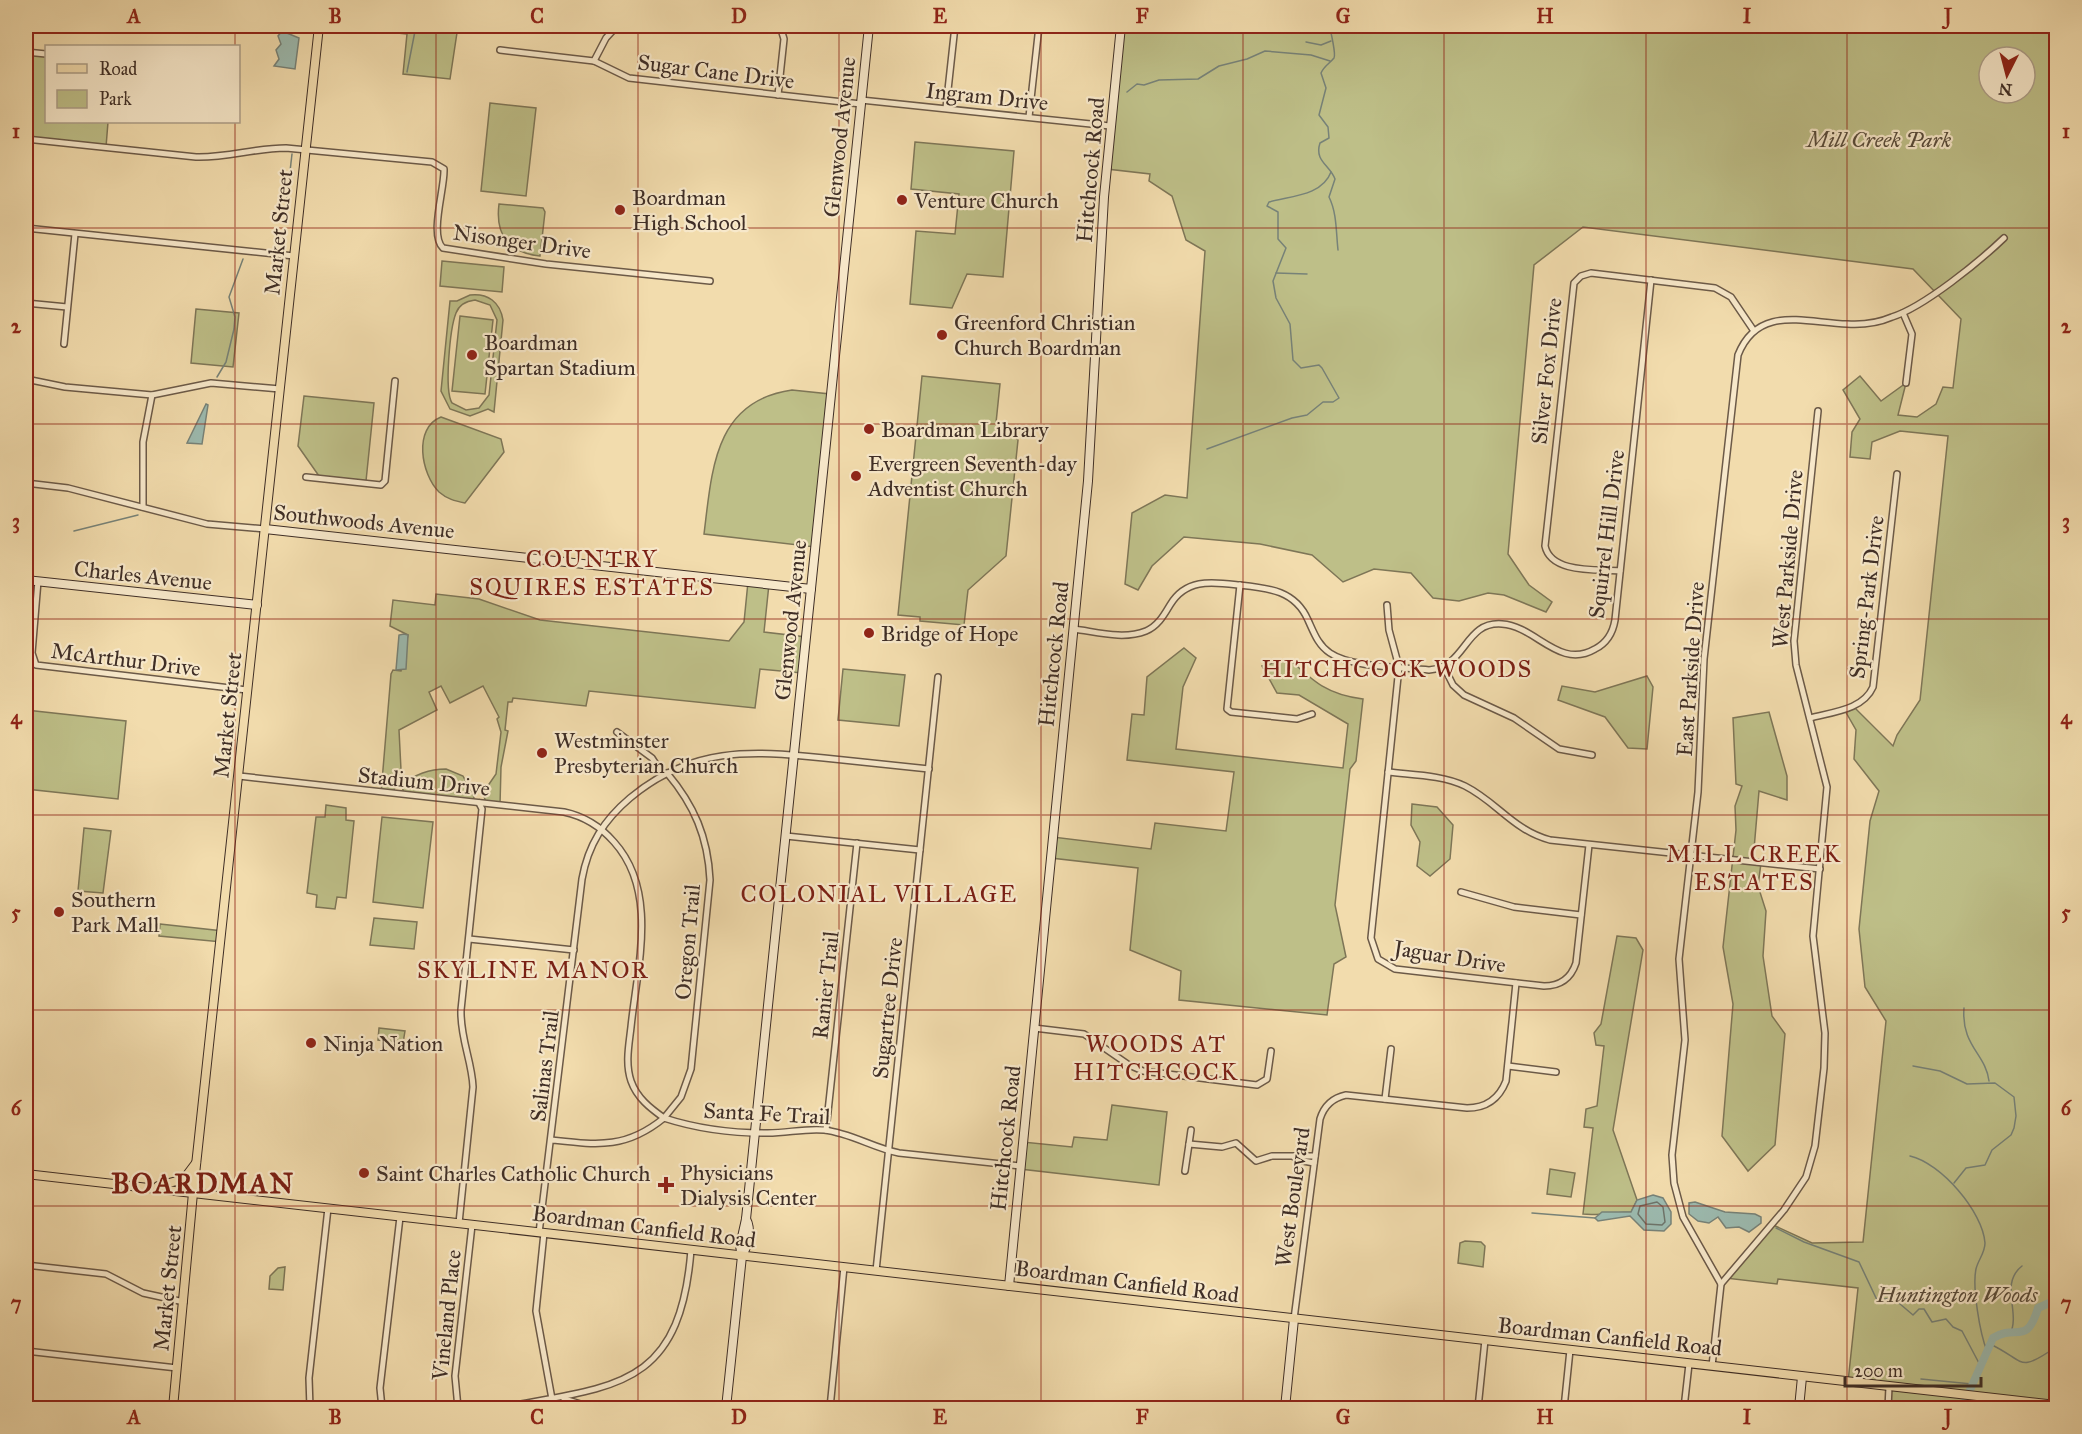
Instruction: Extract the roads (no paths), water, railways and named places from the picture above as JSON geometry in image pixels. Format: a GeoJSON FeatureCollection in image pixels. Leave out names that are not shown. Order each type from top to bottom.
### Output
{"type":"FeatureCollection","features":[{"type":"Feature","properties":{"kind":"main road","name":"Market Street"},"geometry":{"type":"LineString","coordinates":[[173,1408],[197,1160],[319,26]]}},
{"type":"Feature","properties":{"kind":"main road"},"geometry":{"type":"LineString","coordinates":[[144,1188],[179,1181],[187,1175],[197,1160]]}},
{"type":"Feature","properties":{"kind":"main road","name":"Boardman Canfield Road"},"geometry":{"type":"LineString","coordinates":[[26,1174],[2056,1406]]}},
{"type":"Feature","properties":{"kind":"street"},"geometry":{"type":"LineString","coordinates":[[594,61],[606,38],[617,26]]}},
{"type":"Feature","properties":{"kind":"street"},"geometry":{"type":"LineString","coordinates":[[778,94],[784,39],[780,26]]}},
{"type":"Feature","properties":{"kind":"street","name":"Glenwood Avenue"},"geometry":{"type":"LineString","coordinates":[[726,1408],[742,1256],[740,1246],[746,1219],[869,26]]}},
{"type":"Feature","properties":{"kind":"street"},"geometry":{"type":"LineString","coordinates":[[946,108],[956,26]]}},
{"type":"Feature","properties":{"kind":"street"},"geometry":{"type":"LineString","coordinates":[[1029,117],[1039,26]]}},
{"type":"Feature","properties":{"kind":"street","name":"Hitchcock Road"},"geometry":{"type":"LineString","coordinates":[[1008,1286],[1088,481],[1110,126],[1121,26]]}},
{"type":"Feature","properties":{"kind":"street","name":"Sugar Cane Drive"},"geometry":{"type":"LineString","coordinates":[[500,50],[594,61],[629,78],[861,102]]}},
{"type":"Feature","properties":{"kind":"street"},"geometry":{"type":"LineString","coordinates":[[26,52],[45,54]]}},
{"type":"Feature","properties":{"kind":"street","name":"Ingram Drive"},"geometry":{"type":"LineString","coordinates":[[861,102],[946,108],[1110,126]]}},
{"type":"Feature","properties":{"kind":"street"},"geometry":{"type":"LineString","coordinates":[[26,139],[208,157],[269,148],[305,150]]}},
{"type":"Feature","properties":{"kind":"street","name":"Nisonger Drive"},"geometry":{"type":"LineString","coordinates":[[305,150],[440,164],[444,173],[438,241],[440,246],[447,250],[710,281]]}},
{"type":"Feature","properties":{"kind":"street"},"geometry":{"type":"LineString","coordinates":[[26,228],[294,256]]}},
{"type":"Feature","properties":{"kind":"street"},"geometry":{"type":"LineString","coordinates":[[64,344],[75,234]]}},
{"type":"Feature","properties":{"kind":"street"},"geometry":{"type":"LineString","coordinates":[[1754,331],[1767,323],[1782,319],[1856,324],[1880,321],[1903,313],[1925,301],[2004,238]]}},
{"type":"Feature","properties":{"kind":"street","name":"Silver Fox Drive"},"geometry":{"type":"LineString","coordinates":[[1620,571],[1559,564],[1546,551],[1571,290],[1576,280],[1591,273],[1720,290],[1735,303],[1754,331]]}},
{"type":"Feature","properties":{"kind":"street","name":"Squirrel Hill Drive"},"geometry":{"type":"LineString","coordinates":[[1444,668],[1456,659],[1476,632],[1495,624],[1515,627],[1564,653],[1579,655],[1598,648],[1606,640],[1613,627],[1651,280]]}},
{"type":"Feature","properties":{"kind":"street"},"geometry":{"type":"LineString","coordinates":[[26,303],[68,307]]}},
{"type":"Feature","properties":{"kind":"street"},"geometry":{"type":"LineString","coordinates":[[1903,313],[1912,334],[1906,383]]}},
{"type":"Feature","properties":{"kind":"street","name":"East Parkside Drive"},"geometry":{"type":"LineString","coordinates":[[1721,1284],[1683,1217],[1673,1170],[1673,1140],[1685,1040],[1679,959],[1698,792],[1704,659],[1736,364],[1743,345],[1754,331]]}},
{"type":"Feature","properties":{"kind":"street"},"geometry":{"type":"LineString","coordinates":[[26,379],[65,387],[152,395],[211,383],[280,389]]}},
{"type":"Feature","properties":{"kind":"street"},"geometry":{"type":"LineString","coordinates":[[306,477],[381,485],[385,480],[395,381]]}},
{"type":"Feature","properties":{"kind":"street"},"geometry":{"type":"LineString","coordinates":[[143,507],[143,442],[152,395]]}},
{"type":"Feature","properties":{"kind":"street","name":"West Parkside Drive"},"geometry":{"type":"LineString","coordinates":[[1721,1284],[1796,1194],[1812,1161],[1825,1048],[1813,946],[1827,787],[1796,665],[1794,641],[1818,411]]}},
{"type":"Feature","properties":{"kind":"street","name":"Spring-Park Drive"},"geometry":{"type":"LineString","coordinates":[[1810,718],[1857,704],[1867,697],[1873,687],[1897,474]]}},
{"type":"Feature","properties":{"kind":"street","name":"Southwoods Avenue"},"geometry":{"type":"LineString","coordinates":[[26,483],[68,488],[126,505],[143,507],[207,524],[811,589]]}},
{"type":"Feature","properties":{"kind":"street","name":"Charles Avenue"},"geometry":{"type":"LineString","coordinates":[[26,580],[257,605]]}},
{"type":"Feature","properties":{"kind":"street","name":"McArthur Drive"},"geometry":{"type":"LineString","coordinates":[[38,581],[32,653],[36,664],[247,690]]}},
{"type":"Feature","properties":{"kind":"street"},"geometry":{"type":"LineString","coordinates":[[1074,629],[1119,635],[1138,634],[1156,625],[1176,596],[1187,587],[1208,582],[1274,590],[1291,598],[1304,612],[1318,641],[1334,656],[1349,661],[1398,667],[1429,670],[1444,668],[1453,685],[1464,695],[1503,712],[1559,749],[1592,755]]}},
{"type":"Feature","properties":{"kind":"street"},"geometry":{"type":"LineString","coordinates":[[1240,585],[1227,709],[1231,712],[1297,719],[1312,714]]}},
{"type":"Feature","properties":{"kind":"street","name":"Jaguar Drive"},"geometry":{"type":"LineString","coordinates":[[1387,605],[1389,630],[1398,667],[1371,938],[1375,954],[1384,964],[1395,969],[1549,986],[1568,977],[1576,963],[1589,845]]}},
{"type":"Feature","properties":{"kind":"street","name":"Sugartree Drive"},"geometry":{"type":"LineString","coordinates":[[876,1271],[938,677]]}},
{"type":"Feature","properties":{"kind":"street","name":"Oregon Trail"},"geometry":{"type":"LineString","coordinates":[[616,732],[652,758],[687,798],[699,822],[708,850],[710,880],[691,1069],[681,1097],[664,1118]]}},
{"type":"Feature","properties":{"kind":"street","name":"Salinas Trail"},"geometry":{"type":"LineString","coordinates":[[552,1399],[536,1311],[542,1233],[574,950],[584,866],[591,846],[601,830],[625,802],[665,774],[697,760],[730,753],[758,752],[929,769]]}},
{"type":"Feature","properties":{"kind":"street"},"geometry":{"type":"LineString","coordinates":[[1388,772],[1455,782],[1475,792],[1511,822],[1529,833],[1550,840],[1820,869]]}},
{"type":"Feature","properties":{"kind":"street","name":"Stadium Drive"},"geometry":{"type":"LineString","coordinates":[[239,776],[572,814],[601,830],[626,856],[640,891],[642,920],[628,1066],[639,1096],[664,1118]]}},
{"type":"Feature","properties":{"kind":"street"},"geometry":{"type":"LineString","coordinates":[[459,1223],[473,1088],[460,1024],[482,809],[479,802]]}},
{"type":"Feature","properties":{"kind":"street"},"geometry":{"type":"LineString","coordinates":[[786,836],[920,850]]}},
{"type":"Feature","properties":{"kind":"street","name":"Ranier Trail"},"geometry":{"type":"LineString","coordinates":[[826,1130],[857,843]]}},
{"type":"Feature","properties":{"kind":"street"},"geometry":{"type":"LineString","coordinates":[[1461,892],[1514,907],[1581,915]]}},
{"type":"Feature","properties":{"kind":"street"},"geometry":{"type":"LineString","coordinates":[[469,939],[574,950]]}},
{"type":"Feature","properties":{"kind":"street","name":"West Boulevard"},"geometry":{"type":"LineString","coordinates":[[1285,1408],[1294,1318],[1321,1116],[1330,1102],[1346,1095],[1467,1108],[1480,1107],[1491,1102],[1501,1092],[1508,1066],[1516,983]]}},
{"type":"Feature","properties":{"kind":"street"},"geometry":{"type":"LineString","coordinates":[[1034,1028],[1084,1034],[1143,1071],[1257,1085],[1267,1079],[1271,1051]]}},
{"type":"Feature","properties":{"kind":"street"},"geometry":{"type":"LineString","coordinates":[[1385,1099],[1391,1049]]}},
{"type":"Feature","properties":{"kind":"street"},"geometry":{"type":"LineString","coordinates":[[1508,1066],[1556,1072]]}},
{"type":"Feature","properties":{"kind":"street"},"geometry":{"type":"LineString","coordinates":[[552,1140],[594,1145],[616,1143],[642,1134],[664,1118]]}},
{"type":"Feature","properties":{"kind":"street","name":"Santa Fe Trail"},"geometry":{"type":"LineString","coordinates":[[664,1118],[685,1124],[755,1132],[826,1130],[845,1134],[889,1151],[1020,1166]]}},
{"type":"Feature","properties":{"kind":"street"},"geometry":{"type":"LineString","coordinates":[[1185,1171],[1191,1130]]}},
{"type":"Feature","properties":{"kind":"street"},"geometry":{"type":"LineString","coordinates":[[1189,1144],[1222,1147],[1236,1143],[1256,1161],[1272,1156],[1315,1160]]}},
{"type":"Feature","properties":{"kind":"street"},"geometry":{"type":"LineString","coordinates":[[310,1408],[309,1378],[327,1208]]}},
{"type":"Feature","properties":{"kind":"street"},"geometry":{"type":"LineString","coordinates":[[382,1408],[381,1388],[400,1217]]}},
{"type":"Feature","properties":{"kind":"street","name":"Vineland Place"},"geometry":{"type":"LineString","coordinates":[[458,1408],[455,1376],[472,1225]]}},
{"type":"Feature","properties":{"kind":"street"},"geometry":{"type":"LineString","coordinates":[[498,1408],[562,1398],[621,1381],[640,1370],[657,1354],[670,1337],[681,1315],[688,1282],[691,1250]]}},
{"type":"Feature","properties":{"kind":"street"},"geometry":{"type":"LineString","coordinates":[[26,1265],[106,1275],[143,1293],[184,1302]]}},
{"type":"Feature","properties":{"kind":"street"},"geometry":{"type":"LineString","coordinates":[[830,1408],[844,1267]]}},
{"type":"Feature","properties":{"kind":"street"},"geometry":{"type":"LineString","coordinates":[[1712,1366],[1721,1284]]}},
{"type":"Feature","properties":{"kind":"street"},"geometry":{"type":"LineString","coordinates":[[1478,1408],[1485,1340]]}},
{"type":"Feature","properties":{"kind":"street"},"geometry":{"type":"LineString","coordinates":[[26,1350],[177,1368]]}},
{"type":"Feature","properties":{"kind":"street"},"geometry":{"type":"LineString","coordinates":[[1564,1408],[1570,1350]]}},
{"type":"Feature","properties":{"kind":"street"},"geometry":{"type":"LineString","coordinates":[[1684,1408],[1689,1364]]}},
{"type":"Feature","properties":{"kind":"street"},"geometry":{"type":"LineString","coordinates":[[1799,1408],[1802,1377]]}},
{"type":"Feature","properties":{"kind":"street"},"geometry":{"type":"LineString","coordinates":[[1888,1408],[1889,1387]]}},
{"type":"Feature","properties":{"kind":"street"},"geometry":{"type":"LineString","coordinates":[[562,1398],[594,1408]]}},
{"type":"Feature","properties":{"kind":"water"},"geometry":{"type":"Polygon","coordinates":[[[282,31],[299,38],[295,69],[274,66],[279,59],[276,50],[281,44],[278,36],[282,31]]]}},
{"type":"Feature","properties":{"kind":"water"},"geometry":{"type":"Polygon","coordinates":[[[206,404],[208,405],[202,444],[187,443],[206,404]]]}},
{"type":"Feature","properties":{"kind":"water"},"geometry":{"type":"Polygon","coordinates":[[[399,635],[408,635],[406,669],[396,670],[399,635]]]}},
{"type":"Feature","properties":{"kind":"water"},"geometry":{"type":"Polygon","coordinates":[[[1653,1195],[1663,1198],[1671,1212],[1671,1224],[1664,1231],[1644,1230],[1630,1216],[1598,1221],[1595,1218],[1602,1212],[1631,1212],[1637,1200],[1653,1195]]]}},
{"type":"Feature","properties":{"kind":"water"},"geometry":{"type":"Polygon","coordinates":[[[1695,1202],[1725,1212],[1755,1214],[1761,1217],[1761,1223],[1749,1232],[1739,1227],[1726,1228],[1718,1217],[1709,1223],[1698,1221],[1689,1214],[1689,1203],[1695,1202]]]}},
{"type":"Feature","properties":{"kind":"waterway"},"geometry":{"type":"LineString","coordinates":[[407,72],[416,26]]}},
{"type":"Feature","properties":{"kind":"waterway"},"geometry":{"type":"LineString","coordinates":[[1329,26],[1334,58],[1321,73],[1326,88],[1319,115],[1328,127],[1329,138],[1320,143],[1319,154],[1335,179],[1329,197],[1335,216],[1338,250]]}},
{"type":"Feature","properties":{"kind":"waterway"},"geometry":{"type":"LineString","coordinates":[[1306,42],[1321,45],[1331,41]]}},
{"type":"Feature","properties":{"kind":"waterway"},"geometry":{"type":"LineString","coordinates":[[1127,92],[1137,84],[1144,85],[1159,80],[1198,79],[1219,66],[1247,59],[1265,51],[1311,55],[1330,61]]}},
{"type":"Feature","properties":{"kind":"waterway"},"geometry":{"type":"LineString","coordinates":[[286,206],[292,154]]}},
{"type":"Feature","properties":{"kind":"waterway"},"geometry":{"type":"LineString","coordinates":[[1207,449],[1292,418],[1307,415],[1323,402],[1333,402],[1339,398],[1319,365],[1301,368],[1293,360],[1290,324],[1276,298],[1273,281],[1286,248],[1278,239],[1278,212],[1267,206],[1269,202],[1313,190],[1327,180],[1331,172]]}},
{"type":"Feature","properties":{"kind":"waterway"},"geometry":{"type":"LineString","coordinates":[[217,377],[226,362],[234,329],[235,317],[229,297],[243,259]]}},
{"type":"Feature","properties":{"kind":"waterway"},"geometry":{"type":"LineString","coordinates":[[1276,273],[1307,274]]}},
{"type":"Feature","properties":{"kind":"waterway"},"geometry":{"type":"LineString","coordinates":[[2052,332],[2056,335]]}},
{"type":"Feature","properties":{"kind":"waterway"},"geometry":{"type":"LineString","coordinates":[[74,531],[138,515]]}},
{"type":"Feature","properties":{"kind":"waterway"},"geometry":{"type":"LineString","coordinates":[[1964,1008],[1966,1032],[1987,1072],[1989,1081]]}},
{"type":"Feature","properties":{"kind":"waterway"},"geometry":{"type":"LineString","coordinates":[[1913,1066],[1940,1071],[1967,1084],[1995,1083],[2014,1097],[2016,1116],[2011,1135],[1992,1150],[1985,1165],[1966,1168],[1954,1183]]}},
{"type":"Feature","properties":{"kind":"waterway"},"geometry":{"type":"LineString","coordinates":[[1910,1156],[1922,1160],[1947,1178],[1977,1217],[1985,1247],[1976,1269],[1975,1287],[1979,1322],[1987,1351]]}},
{"type":"Feature","properties":{"kind":"waterway"},"geometry":{"type":"LineString","coordinates":[[1532,1213],[1595,1218]]}},
{"type":"Feature","properties":{"kind":"waterway"},"geometry":{"type":"LineString","coordinates":[[1776,1228],[1804,1242],[1859,1262],[1877,1300],[1893,1298],[1913,1315],[1919,1309],[1924,1309],[1932,1322],[1946,1319],[1953,1327],[1962,1331],[1980,1365]]}},
{"type":"Feature","properties":{"kind":"waterway"},"geometry":{"type":"LineString","coordinates":[[2010,1334],[2013,1326],[2012,1281],[2015,1273],[2022,1266]]}},
{"type":"Feature","properties":{"kind":"waterway"},"geometry":{"type":"LineString","coordinates":[[1962,1408],[1993,1338],[2008,1332],[2025,1331],[2034,1320],[2038,1308],[2056,1300]]}},
{"type":"Feature","properties":{"kind":"waterway"},"geometry":{"type":"LineString","coordinates":[[2052,1303],[2056,1308]]}},
{"type":"Feature","properties":{"kind":"waterway"},"geometry":{"type":"LineString","coordinates":[[1990,1344],[2022,1362],[2034,1360],[2056,1347]]}},
{"type":"Feature","properties":{"kind":"waterway"},"geometry":{"type":"LineString","coordinates":[[1921,1379],[1972,1384]]}},
{"type":"Feature","properties":{"kind":"place","name":"Venture Church"},"geometry":{"type":"Point","coordinates":[902,200]}},
{"type":"Feature","properties":{"kind":"place","name":"Boardman High School"},"geometry":{"type":"Point","coordinates":[620,210]}},
{"type":"Feature","properties":{"kind":"place","name":"Greenford Christian Church Boardman"},"geometry":{"type":"Point","coordinates":[942,335]}},
{"type":"Feature","properties":{"kind":"place","name":"Boardman Spartan Stadium"},"geometry":{"type":"Point","coordinates":[472,355]}},
{"type":"Feature","properties":{"kind":"place","name":"Boardman Library"},"geometry":{"type":"Point","coordinates":[869,429]}},
{"type":"Feature","properties":{"kind":"place","name":"Evergreen Seventh-day Adventist Church"},"geometry":{"type":"Point","coordinates":[856,476]}},
{"type":"Feature","properties":{"kind":"place","name":"Bridge of Hope"},"geometry":{"type":"Point","coordinates":[869,633]}},
{"type":"Feature","properties":{"kind":"place","name":"Westminster Presbyterian Church"},"geometry":{"type":"Point","coordinates":[542,753]}},
{"type":"Feature","properties":{"kind":"place","name":"Southern Park Mall"},"geometry":{"type":"Point","coordinates":[59,912]}},
{"type":"Feature","properties":{"kind":"place","name":"Ninja Nation"},"geometry":{"type":"Point","coordinates":[311,1043]}},
{"type":"Feature","properties":{"kind":"place","name":"Saint Charles Catholic Church"},"geometry":{"type":"Point","coordinates":[364,1173]}},
{"type":"Feature","properties":{"kind":"place","name":"Physicians Dialysis Center"},"geometry":{"type":"Point","coordinates":[666,1185]}},
{"type":"Feature","properties":{"kind":"district","name":"COUNTRY SQUIRES ESTATES"},"geometry":{"type":"Point","coordinates":[592,573]}},
{"type":"Feature","properties":{"kind":"district","name":"HITCHCOCK WOODS"},"geometry":{"type":"Point","coordinates":[1397,669]}},
{"type":"Feature","properties":{"kind":"district","name":"MILL CREEK ESTATES"},"geometry":{"type":"Point","coordinates":[1754,868]}},
{"type":"Feature","properties":{"kind":"district","name":"COLONIAL VILLAGE"},"geometry":{"type":"Point","coordinates":[879,894]}},
{"type":"Feature","properties":{"kind":"district","name":"SKYLINE MANOR"},"geometry":{"type":"Point","coordinates":[533,970]}},
{"type":"Feature","properties":{"kind":"district","name":"WOODS AT HITCHCOCK"},"geometry":{"type":"Point","coordinates":[1156,1058]}},
{"type":"Feature","properties":{"kind":"district","name":"BOARDMAN"},"geometry":{"type":"Point","coordinates":[203,1183]}},
{"type":"Feature","properties":{"kind":"park label","name":"Mill Creek Park"},"geometry":{"type":"Point","coordinates":[1879,139]}},
{"type":"Feature","properties":{"kind":"park label","name":"Huntington Woods"},"geometry":{"type":"Point","coordinates":[1957,1294]}}]}
